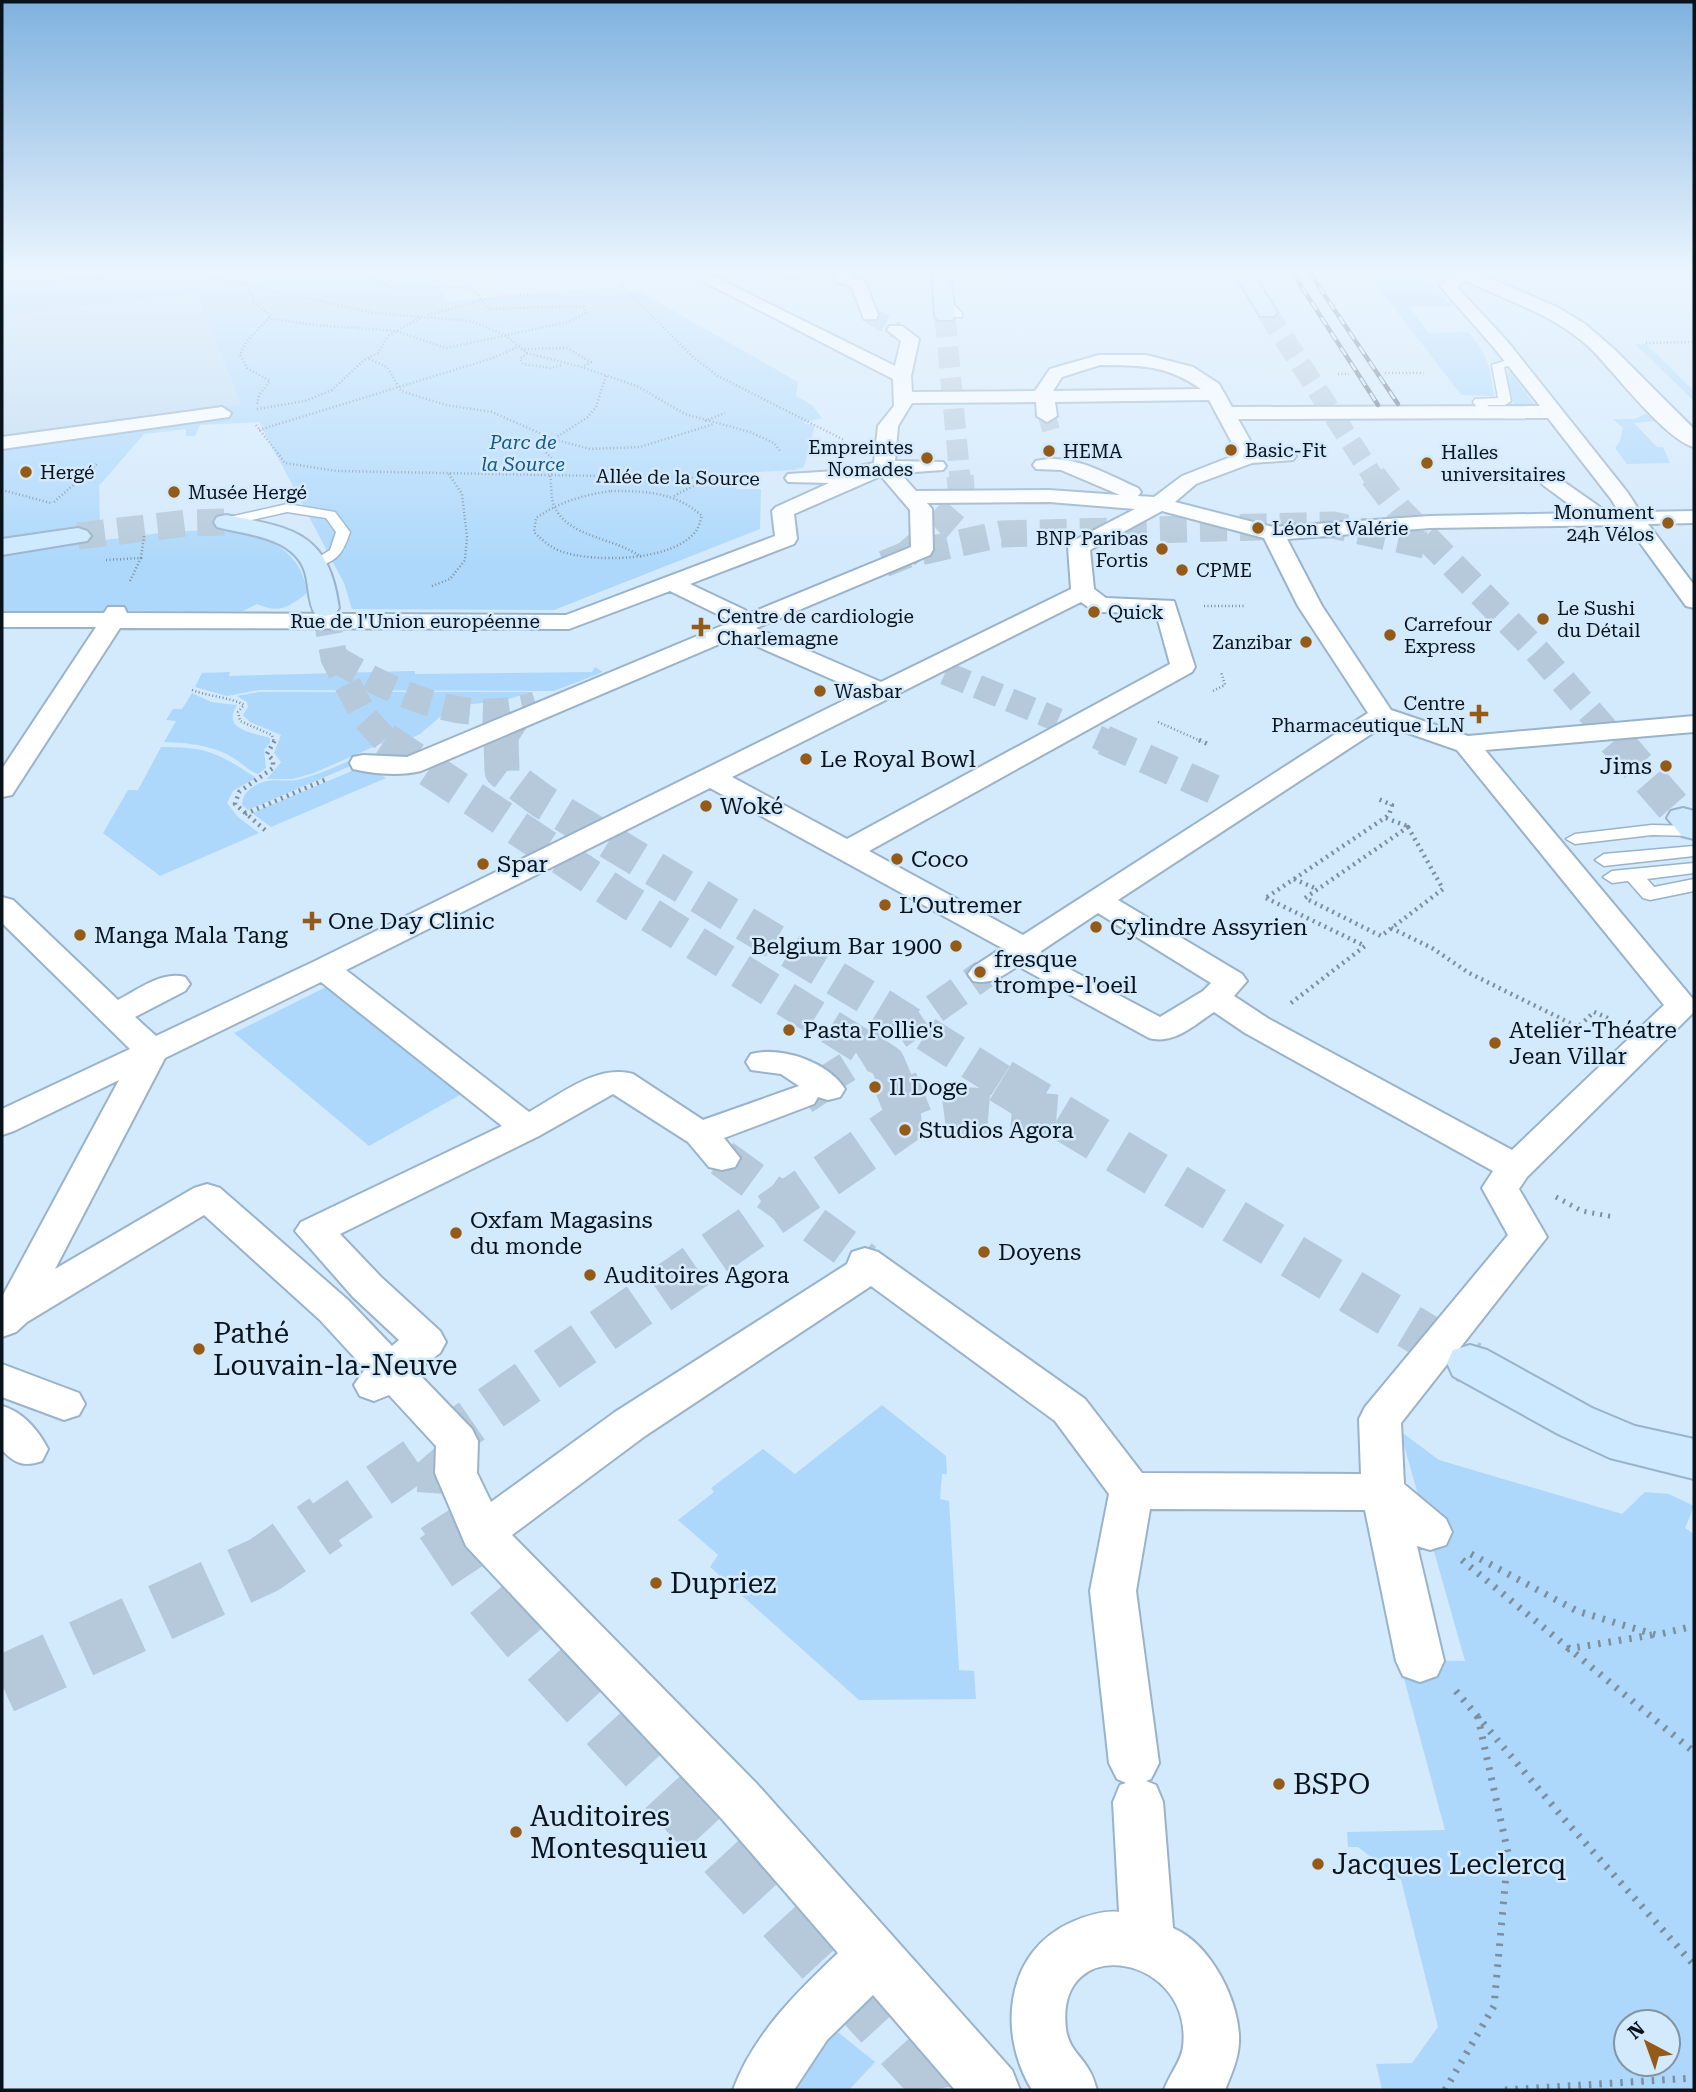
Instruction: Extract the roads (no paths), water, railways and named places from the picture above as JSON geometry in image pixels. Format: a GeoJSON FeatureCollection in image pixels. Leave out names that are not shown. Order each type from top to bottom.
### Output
{"type":"FeatureCollection","features":[{"type":"Feature","properties":{"kind":"main road"},"geometry":{"type":"LineString","coordinates":[[226,522],[279,533],[306,550],[316,564],[325,608]]}},
{"type":"Feature","properties":{"kind":"main road"},"geometry":{"type":"LineString","coordinates":[[2,547],[78,536]]}},
{"type":"Feature","properties":{"kind":"main road"},"geometry":{"type":"LineString","coordinates":[[1470,1363],[1575,1421],[1627,1444],[1694,1459]]}},
{"type":"Feature","properties":{"kind":"street"},"geometry":{"type":"LineString","coordinates":[[889,370],[902,376]]}},
{"type":"Feature","properties":{"kind":"street"},"geometry":{"type":"LineString","coordinates":[[363,763],[411,765],[922,550],[922,509],[884,467],[888,426],[903,402],[903,370]]}},
{"type":"Feature","properties":{"kind":"street"},"geometry":{"type":"LineString","coordinates":[[1050,431],[1056,373],[1064,370]]}},
{"type":"Feature","properties":{"kind":"street"},"geometry":{"type":"LineString","coordinates":[[1183,370],[1212,388],[1226,404],[1249,457]]}},
{"type":"Feature","properties":{"kind":"street"},"geometry":{"type":"LineString","coordinates":[[1521,370],[1621,497],[1632,517],[1694,601]]}},
{"type":"Feature","properties":{"kind":"street"},"geometry":{"type":"LineString","coordinates":[[1623,370],[1694,440]]}},
{"type":"Feature","properties":{"kind":"street"},"geometry":{"type":"LineString","coordinates":[[1021,390],[1050,431],[1159,504]]}},
{"type":"Feature","properties":{"kind":"street"},"geometry":{"type":"LineString","coordinates":[[903,402],[1050,431],[1226,404],[1388,418],[1553,412]]}},
{"type":"Feature","properties":{"kind":"street"},"geometry":{"type":"LineString","coordinates":[[2,443],[222,413]]}},
{"type":"Feature","properties":{"kind":"street"},"geometry":{"type":"LineString","coordinates":[[845,852],[934,794],[1065,723],[1183,667],[1170,636],[1166,606],[1100,605],[1083,592],[1079,547],[1159,504],[1189,480],[1249,457],[1286,456]]}},
{"type":"Feature","properties":{"kind":"street"},"geometry":{"type":"LineString","coordinates":[[795,478],[836,477],[884,467],[936,466]]}},
{"type":"Feature","properties":{"kind":"street","name":"Rue de l'Union européenne"},"geometry":{"type":"LineString","coordinates":[[2,620],[569,622],[786,539],[783,511],[884,467]]}},
{"type":"Feature","properties":{"kind":"street"},"geometry":{"type":"LineString","coordinates":[[1550,481],[1603,519]]}},
{"type":"Feature","properties":{"kind":"street"},"geometry":{"type":"LineString","coordinates":[[910,497],[1049,496],[1159,504],[1273,534],[1464,522],[1694,517]]}},
{"type":"Feature","properties":{"kind":"street"},"geometry":{"type":"LineString","coordinates":[[1273,534],[1301,606],[1382,715],[1466,744],[1662,719],[1694,724]]}},
{"type":"Feature","properties":{"kind":"street"},"geometry":{"type":"LineString","coordinates":[[671,583],[737,615],[738,629]]}},
{"type":"Feature","properties":{"kind":"street"},"geometry":{"type":"LineString","coordinates":[[2,1124],[152,1051],[209,1014],[324,970],[882,692],[939,670],[1083,592]]}},
{"type":"Feature","properties":{"kind":"street"},"geometry":{"type":"LineString","coordinates":[[2,789],[112,619]]}},
{"type":"Feature","properties":{"kind":"street"},"geometry":{"type":"LineString","coordinates":[[738,629],[822,656],[882,692]]}},
{"type":"Feature","properties":{"kind":"street"},"geometry":{"type":"LineString","coordinates":[[984,974],[1097,900],[1234,798],[1285,777],[1382,715]]}},
{"type":"Feature","properties":{"kind":"street"},"geometry":{"type":"LineString","coordinates":[[1065,723],[1097,737]]}},
{"type":"Feature","properties":{"kind":"street"},"geometry":{"type":"LineString","coordinates":[[1420,1661],[1383,1492],[1380,1419],[1528,1237],[1500,1188],[1650,999],[1466,744]]}},
{"type":"Feature","properties":{"kind":"street"},"geometry":{"type":"LineString","coordinates":[[1255,765],[1285,777]]}},
{"type":"Feature","properties":{"kind":"street"},"geometry":{"type":"LineString","coordinates":[[713,778],[845,852],[921,884],[1025,949]]}},
{"type":"Feature","properties":{"kind":"street"},"geometry":{"type":"LineString","coordinates":[[1025,949],[1026,958],[1161,1031],[1214,998],[1231,981],[1097,900]]}},
{"type":"Feature","properties":{"kind":"street"},"geometry":{"type":"LineString","coordinates":[[2,906],[152,1051]]}},
{"type":"Feature","properties":{"kind":"street"},"geometry":{"type":"LineString","coordinates":[[324,970],[527,1128]]}},
{"type":"Feature","properties":{"kind":"street"},"geometry":{"type":"LineString","coordinates":[[112,1012],[174,985]]}},
{"type":"Feature","properties":{"kind":"street"},"geometry":{"type":"LineString","coordinates":[[1214,998],[1267,1020],[1514,1168]]}},
{"type":"Feature","properties":{"kind":"street"},"geometry":{"type":"LineString","coordinates":[[5,1317],[152,1051]]}},
{"type":"Feature","properties":{"kind":"street"},"geometry":{"type":"LineString","coordinates":[[382,1376],[426,1342],[367,1287],[314,1231],[527,1128],[605,1084],[621,1082],[711,1146],[815,1093],[789,1064],[763,1062]]}},
{"type":"Feature","properties":{"kind":"street"},"geometry":{"type":"LineString","coordinates":[[5,1317],[207,1197],[265,1235],[334,1310],[382,1376],[457,1441],[456,1473],[482,1533],[739,1801],[992,2090]]}},
{"type":"Feature","properties":{"kind":"street"},"geometry":{"type":"LineString","coordinates":[[482,1533],[631,1424],[868,1265],[1070,1410],[1132,1491],[1113,1591],[1136,1783],[1148,1945]]}},
{"type":"Feature","properties":{"kind":"street"},"geometry":{"type":"LineString","coordinates":[[2,1380],[64,1404]]}},
{"type":"Feature","properties":{"kind":"street"},"geometry":{"type":"LineString","coordinates":[[1132,1491],[1383,1492],[1430,1532]]}},
{"type":"Feature","properties":{"kind":"street"},"geometry":{"type":"LineString","coordinates":[[1060,2086],[1039,2039],[1037,2010],[1044,1983],[1058,1959],[1080,1944],[1106,1937],[1134,1938],[1161,1950],[1185,1969],[1202,1994],[1211,2024],[1211,2054],[1201,2081],[1192,2090]]}},
{"type":"Feature","properties":{"kind":"street"},"geometry":{"type":"LineString","coordinates":[[761,2090],[807,2020],[873,1957]]}},
{"type":"Feature","properties":{"kind":"lane"},"geometry":{"type":"LineString","coordinates":[[1484,408],[1479,401],[1505,401],[1498,370]]}},
{"type":"Feature","properties":{"kind":"lane"},"geometry":{"type":"LineString","coordinates":[[226,522],[287,508],[330,515],[343,532],[336,552],[316,564]]}},
{"type":"Feature","properties":{"kind":"lane"},"geometry":{"type":"LineString","coordinates":[[1575,839],[1690,826]]}},
{"type":"Feature","properties":{"kind":"lane"},"geometry":{"type":"LineString","coordinates":[[1694,851],[1608,868],[1633,875],[1694,869]]}},
{"type":"Feature","properties":{"kind":"lane"},"geometry":{"type":"LineString","coordinates":[[1633,875],[1650,894],[1694,885]]}},
{"type":"Feature","properties":{"kind":"tunnel"},"geometry":{"type":"LineString","coordinates":[[950,370],[960,478]]}},
{"type":"Feature","properties":{"kind":"tunnel"},"geometry":{"type":"LineString","coordinates":[[1304,370],[1374,478]]}},
{"type":"Feature","properties":{"kind":"tunnel"},"geometry":{"type":"LineString","coordinates":[[1047,416],[1051,430]]}},
{"type":"Feature","properties":{"kind":"tunnel"},"geometry":{"type":"LineString","coordinates":[[906,555],[938,527],[962,499],[960,476]]}},
{"type":"Feature","properties":{"kind":"tunnel"},"geometry":{"type":"LineString","coordinates":[[1373,476],[1400,511],[1436,548]]}},
{"type":"Feature","properties":{"kind":"tunnel"},"geometry":{"type":"LineString","coordinates":[[78,536],[187,523],[226,522]]}},
{"type":"Feature","properties":{"kind":"tunnel"},"geometry":{"type":"LineString","coordinates":[[906,555],[1001,534],[1333,525],[1436,548]]}},
{"type":"Feature","properties":{"kind":"tunnel"},"geometry":{"type":"LineString","coordinates":[[1436,548],[1537,651],[1616,742]]}},
{"type":"Feature","properties":{"kind":"tunnel"},"geometry":{"type":"LineString","coordinates":[[884,564],[906,555]]}},
{"type":"Feature","properties":{"kind":"tunnel"},"geometry":{"type":"LineString","coordinates":[[325,608],[334,658]]}},
{"type":"Feature","properties":{"kind":"tunnel"},"geometry":{"type":"LineString","coordinates":[[334,658],[381,684],[431,703],[483,712],[509,711],[536,705]]}},
{"type":"Feature","properties":{"kind":"tunnel"},"geometry":{"type":"LineString","coordinates":[[334,658],[365,718],[385,740]]}},
{"type":"Feature","properties":{"kind":"tunnel"},"geometry":{"type":"LineString","coordinates":[[945,673],[1058,720]]}},
{"type":"Feature","properties":{"kind":"tunnel"},"geometry":{"type":"LineString","coordinates":[[501,742],[521,712]]}},
{"type":"Feature","properties":{"kind":"tunnel"},"geometry":{"type":"LineString","coordinates":[[1097,737],[1108,742]]}},
{"type":"Feature","properties":{"kind":"tunnel"},"geometry":{"type":"LineString","coordinates":[[385,740],[615,893],[887,1062],[896,1083]]}},
{"type":"Feature","properties":{"kind":"tunnel"},"geometry":{"type":"LineString","coordinates":[[1104,740],[1222,793]]}},
{"type":"Feature","properties":{"kind":"tunnel"},"geometry":{"type":"LineString","coordinates":[[1615,740],[1683,818]]}},
{"type":"Feature","properties":{"kind":"tunnel"},"geometry":{"type":"LineString","coordinates":[[501,742],[502,771],[542,801],[1004,1083]]}},
{"type":"Feature","properties":{"kind":"tunnel"},"geometry":{"type":"LineString","coordinates":[[822,1083],[890,1040],[984,974]]}},
{"type":"Feature","properties":{"kind":"tunnel"},"geometry":{"type":"LineString","coordinates":[[802,1096],[825,1081]]}},
{"type":"Feature","properties":{"kind":"tunnel"},"geometry":{"type":"LineString","coordinates":[[895,1081],[910,1118]]}},
{"type":"Feature","properties":{"kind":"tunnel"},"geometry":{"type":"LineString","coordinates":[[1001,1081],[1470,1363]]}},
{"type":"Feature","properties":{"kind":"tunnel"},"geometry":{"type":"LineString","coordinates":[[910,1118],[971,1110],[1057,1117]]}},
{"type":"Feature","properties":{"kind":"tunnel"},"geometry":{"type":"LineString","coordinates":[[323,1524],[910,1118]]}},
{"type":"Feature","properties":{"kind":"tunnel"},"geometry":{"type":"LineString","coordinates":[[722,1158],[865,1262]]}},
{"type":"Feature","properties":{"kind":"tunnel"},"geometry":{"type":"LineString","coordinates":[[429,1453],[441,1467],[438,1513],[445,1524]]}},
{"type":"Feature","properties":{"kind":"tunnel"},"geometry":{"type":"LineString","coordinates":[[2,1685],[264,1565],[326,1522]]}},
{"type":"Feature","properties":{"kind":"tunnel"},"geometry":{"type":"LineString","coordinates":[[444,1522],[492,1594],[536,1646],[936,2081],[938,2090]]}},
{"type":"Feature","properties":{"kind":"railway"},"geometry":{"type":"LineString","coordinates":[[1355,370],[1378,405]]}},
{"type":"Feature","properties":{"kind":"railway"},"geometry":{"type":"LineString","coordinates":[[1375,370],[1398,404]]}},
{"type":"Feature","properties":{"kind":"place","name":"Basic-Fit"},"geometry":{"type":"Point","coordinates":[1231,450]}},
{"type":"Feature","properties":{"kind":"place","name":"HEMA"},"geometry":{"type":"Point","coordinates":[1049,451]}},
{"type":"Feature","properties":{"kind":"place","name":"Empreintes Nomades"},"geometry":{"type":"Point","coordinates":[927,458]}},
{"type":"Feature","properties":{"kind":"place","name":"Halles universitaires"},"geometry":{"type":"Point","coordinates":[1427,463]}},
{"type":"Feature","properties":{"kind":"place","name":"Hergé"},"geometry":{"type":"Point","coordinates":[26,472]}},
{"type":"Feature","properties":{"kind":"place","name":"Musée Hergé"},"geometry":{"type":"Point","coordinates":[174,492]}},
{"type":"Feature","properties":{"kind":"place","name":"Monument 24h Vélos"},"geometry":{"type":"Point","coordinates":[1668,523]}},
{"type":"Feature","properties":{"kind":"place","name":"Léon et Valérie"},"geometry":{"type":"Point","coordinates":[1258,528]}},
{"type":"Feature","properties":{"kind":"place","name":"BNP Paribas Fortis"},"geometry":{"type":"Point","coordinates":[1162,549]}},
{"type":"Feature","properties":{"kind":"place","name":"CPME"},"geometry":{"type":"Point","coordinates":[1182,570]}},
{"type":"Feature","properties":{"kind":"place","name":"Quick"},"geometry":{"type":"Point","coordinates":[1094,612]}},
{"type":"Feature","properties":{"kind":"place","name":"Le Sushi du Détail"},"geometry":{"type":"Point","coordinates":[1543,619]}},
{"type":"Feature","properties":{"kind":"place","name":"Centre de cardiologie Charlemagne"},"geometry":{"type":"Point","coordinates":[701,627]}},
{"type":"Feature","properties":{"kind":"place","name":"Carrefour Express"},"geometry":{"type":"Point","coordinates":[1390,635]}},
{"type":"Feature","properties":{"kind":"place","name":"Zanzibar"},"geometry":{"type":"Point","coordinates":[1306,642]}},
{"type":"Feature","properties":{"kind":"place","name":"Wasbar"},"geometry":{"type":"Point","coordinates":[820,691]}},
{"type":"Feature","properties":{"kind":"place","name":"Centre Pharmaceutique LLN"},"geometry":{"type":"Point","coordinates":[1479,714]}},
{"type":"Feature","properties":{"kind":"place","name":"Le Royal Bowl"},"geometry":{"type":"Point","coordinates":[806,759]}},
{"type":"Feature","properties":{"kind":"place","name":"Jims"},"geometry":{"type":"Point","coordinates":[1666,766]}},
{"type":"Feature","properties":{"kind":"place","name":"Woké"},"geometry":{"type":"Point","coordinates":[706,806]}},
{"type":"Feature","properties":{"kind":"place","name":"Coco"},"geometry":{"type":"Point","coordinates":[897,859]}},
{"type":"Feature","properties":{"kind":"place","name":"Spar"},"geometry":{"type":"Point","coordinates":[483,864]}},
{"type":"Feature","properties":{"kind":"place","name":"L'Outremer"},"geometry":{"type":"Point","coordinates":[885,905]}},
{"type":"Feature","properties":{"kind":"place","name":"One Day Clinic"},"geometry":{"type":"Point","coordinates":[312,921]}},
{"type":"Feature","properties":{"kind":"place","name":"Cylindre Assyrien"},"geometry":{"type":"Point","coordinates":[1096,927]}},
{"type":"Feature","properties":{"kind":"place","name":"Manga Mala Tang"},"geometry":{"type":"Point","coordinates":[80,935]}},
{"type":"Feature","properties":{"kind":"place","name":"Belgium Bar 1900"},"geometry":{"type":"Point","coordinates":[956,946]}},
{"type":"Feature","properties":{"kind":"place","name":"fresque trompe-l'oeil"},"geometry":{"type":"Point","coordinates":[980,972]}},
{"type":"Feature","properties":{"kind":"place","name":"Pasta Follie's"},"geometry":{"type":"Point","coordinates":[789,1030]}},
{"type":"Feature","properties":{"kind":"place","name":"Atelier-Théatre Jean Villar"},"geometry":{"type":"Point","coordinates":[1495,1043]}},
{"type":"Feature","properties":{"kind":"place","name":"Il Doge"},"geometry":{"type":"Point","coordinates":[875,1087]}},
{"type":"Feature","properties":{"kind":"place","name":"Studios Agora"},"geometry":{"type":"Point","coordinates":[905,1130]}},
{"type":"Feature","properties":{"kind":"place","name":"Oxfam Magasins du monde"},"geometry":{"type":"Point","coordinates":[456,1233]}},
{"type":"Feature","properties":{"kind":"place","name":"Doyens"},"geometry":{"type":"Point","coordinates":[984,1252]}},
{"type":"Feature","properties":{"kind":"place","name":"Auditoires Agora"},"geometry":{"type":"Point","coordinates":[590,1275]}},
{"type":"Feature","properties":{"kind":"place","name":"Pathé Louvain-la-Neuve"},"geometry":{"type":"Point","coordinates":[199,1349]}},
{"type":"Feature","properties":{"kind":"place","name":"Dupriez"},"geometry":{"type":"Point","coordinates":[656,1583]}},
{"type":"Feature","properties":{"kind":"place","name":"BSPO"},"geometry":{"type":"Point","coordinates":[1279,1784]}},
{"type":"Feature","properties":{"kind":"place","name":"Auditoires Montesquieu"},"geometry":{"type":"Point","coordinates":[516,1832]}},
{"type":"Feature","properties":{"kind":"place","name":"Jacques Leclercq"},"geometry":{"type":"Point","coordinates":[1318,1864]}},
{"type":"Feature","properties":{"kind":"park label","name":"Parc de la Source"},"geometry":{"type":"Point","coordinates":[523,453]}}]}
